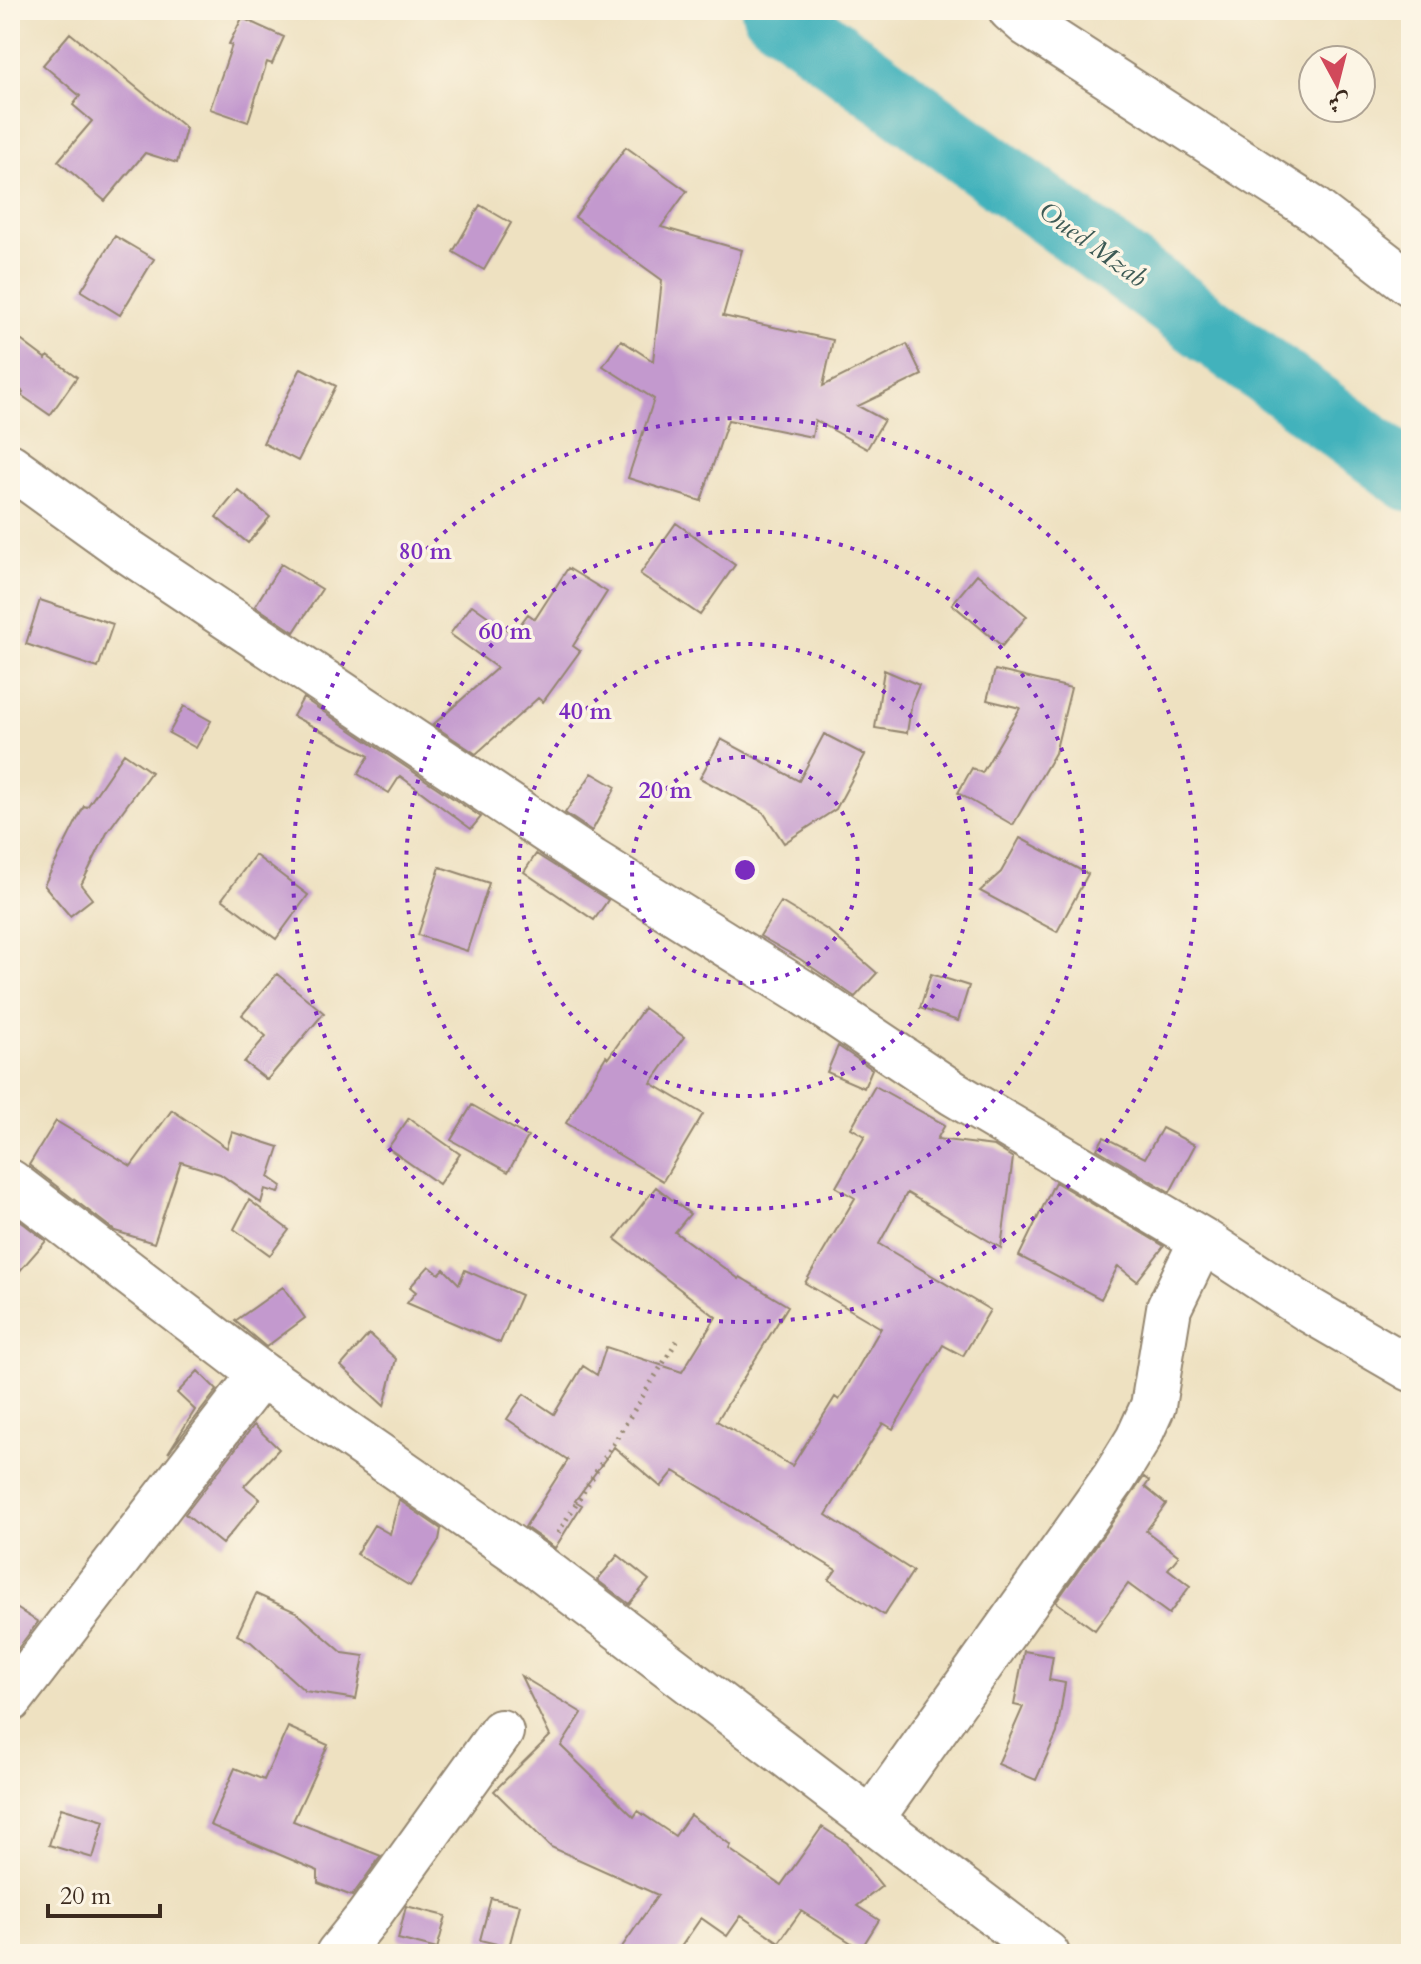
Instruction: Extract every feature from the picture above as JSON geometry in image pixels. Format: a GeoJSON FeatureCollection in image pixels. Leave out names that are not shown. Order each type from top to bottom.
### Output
{"type":"FeatureCollection","features":[{"type":"Feature","properties":{"kind":"street"},"geometry":{"type":"LineString","coordinates":[[1011,10],[1027,24],[1312,208],[1411,284]]}},
{"type":"Feature","properties":{"kind":"street"},"geometry":{"type":"LineString","coordinates":[[10,466],[125,549],[592,861],[804,993],[953,1093],[1202,1240],[1309,1310],[1411,1369]]}},
{"type":"Feature","properties":{"kind":"street"},"geometry":{"type":"LineString","coordinates":[[10,1182],[261,1374],[538,1566],[1047,1954]]}},
{"type":"Feature","properties":{"kind":"street"},"geometry":{"type":"LineString","coordinates":[[872,1818],[1114,1478],[1138,1439],[1153,1406],[1169,1308],[1202,1240]]}},
{"type":"Feature","properties":{"kind":"street"},"geometry":{"type":"LineString","coordinates":[[10,1700],[261,1374]]}},
{"type":"Feature","properties":{"kind":"street"},"geometry":{"type":"LineString","coordinates":[[338,1954],[501,1732]]}},
{"type":"Feature","properties":{"kind":"path"},"geometry":{"type":"LineString","coordinates":[[538,1566],[680,1336]]}},
{"type":"Feature","properties":{"kind":"building"},"geometry":{"type":"Polygon","coordinates":[[[242,18],[284,37],[272,64],[267,62],[248,122],[210,109],[232,45],[229,44],[242,18]]]}},
{"type":"Feature","properties":{"kind":"building"},"geometry":{"type":"Polygon","coordinates":[[[70,33],[186,128],[177,163],[145,153],[105,201],[58,161],[92,121],[73,105],[80,96],[43,65],[70,33]]]}},
{"type":"Feature","properties":{"kind":"building"},"geometry":{"type":"Polygon","coordinates":[[[626,147],[687,191],[661,227],[742,250],[723,316],[833,340],[823,386],[907,344],[922,375],[858,406],[884,420],[867,449],[815,420],[812,437],[728,420],[701,501],[628,478],[654,399],[603,366],[621,340],[653,361],[662,280],[575,217],[626,147]]]}},
{"type":"Feature","properties":{"kind":"building"},"geometry":{"type":"Polygon","coordinates":[[[480,205],[511,223],[484,270],[453,252],[480,205]]]}},
{"type":"Feature","properties":{"kind":"building"},"geometry":{"type":"Polygon","coordinates":[[[115,236],[154,259],[120,315],[81,291],[115,236]]]}},
{"type":"Feature","properties":{"kind":"building"},"geometry":{"type":"Polygon","coordinates":[[[10,332],[77,377],[50,415],[21,395],[23,392],[10,381],[10,332]]]}},
{"type":"Feature","properties":{"kind":"building"},"geometry":{"type":"Polygon","coordinates":[[[301,368],[336,386],[298,461],[263,443],[301,368]]]}},
{"type":"Feature","properties":{"kind":"building"},"geometry":{"type":"Polygon","coordinates":[[[238,490],[270,517],[248,543],[216,517],[238,490]]]}},
{"type":"Feature","properties":{"kind":"building"},"geometry":{"type":"Polygon","coordinates":[[[676,523],[735,565],[700,615],[640,574],[676,523]]]}},
{"type":"Feature","properties":{"kind":"building"},"geometry":{"type":"Polygon","coordinates":[[[281,564],[322,589],[294,632],[255,606],[281,564]]]}},
{"type":"Feature","properties":{"kind":"building"},"geometry":{"type":"Polygon","coordinates":[[[568,568],[607,592],[573,646],[580,651],[543,702],[538,698],[476,754],[433,725],[497,668],[450,634],[472,605],[513,634],[528,614],[535,619],[568,568]]]}},
{"type":"Feature","properties":{"kind":"building"},"geometry":{"type":"Polygon","coordinates":[[[977,574],[1027,616],[1002,646],[952,604],[977,574]]]}},
{"type":"Feature","properties":{"kind":"building"},"geometry":{"type":"Polygon","coordinates":[[[40,600],[113,624],[98,668],[26,644],[40,600]]]}},
{"type":"Feature","properties":{"kind":"building"},"geometry":{"type":"Polygon","coordinates":[[[884,670],[919,685],[912,701],[907,733],[875,728],[884,670]]]}},
{"type":"Feature","properties":{"kind":"building"},"geometry":{"type":"Polygon","coordinates":[[[995,670],[1071,688],[1055,753],[1013,825],[958,793],[972,768],[982,773],[1020,708],[987,700],[995,670]]]}},
{"type":"Feature","properties":{"kind":"building"},"geometry":{"type":"Polygon","coordinates":[[[303,698],[481,817],[471,829],[400,776],[389,793],[358,774],[369,756],[293,716],[303,698]]]}},
{"type":"Feature","properties":{"kind":"building"},"geometry":{"type":"Polygon","coordinates":[[[184,706],[211,721],[196,748],[169,733],[184,706]]]}},
{"type":"Feature","properties":{"kind":"building"},"geometry":{"type":"Polygon","coordinates":[[[824,734],[865,755],[836,809],[784,843],[763,812],[700,778],[721,739],[799,781],[824,734]]]}},
{"type":"Feature","properties":{"kind":"building"},"geometry":{"type":"Polygon","coordinates":[[[124,753],[151,772],[108,831],[81,885],[92,899],[70,916],[44,885],[84,806],[87,807],[124,753]]]}},
{"type":"Feature","properties":{"kind":"building"},"geometry":{"type":"Polygon","coordinates":[[[592,773],[616,787],[592,831],[565,813],[592,773]]]}},
{"type":"Feature","properties":{"kind":"building"},"geometry":{"type":"Polygon","coordinates":[[[1020,838],[1088,874],[1057,932],[980,891],[1001,872],[1020,838]]]}},
{"type":"Feature","properties":{"kind":"building"},"geometry":{"type":"Polygon","coordinates":[[[536,854],[608,900],[594,920],[524,872],[536,854]]]}},
{"type":"Feature","properties":{"kind":"building"},"geometry":{"type":"Polygon","coordinates":[[[255,855],[308,895],[276,939],[222,899],[255,855]]]}},
{"type":"Feature","properties":{"kind":"building"},"geometry":{"type":"Polygon","coordinates":[[[440,867],[489,883],[467,951],[418,935],[440,867]]]}},
{"type":"Feature","properties":{"kind":"building"},"geometry":{"type":"Polygon","coordinates":[[[781,902],[829,931],[877,973],[855,997],[760,936],[781,902]]]}},
{"type":"Feature","properties":{"kind":"building"},"geometry":{"type":"Polygon","coordinates":[[[277,974],[324,1013],[267,1080],[244,1062],[266,1036],[242,1015],[277,974]]]}},
{"type":"Feature","properties":{"kind":"building"},"geometry":{"type":"Polygon","coordinates":[[[931,974],[969,986],[958,1021],[920,1008],[931,974]]]}},
{"type":"Feature","properties":{"kind":"building"},"geometry":{"type":"Polygon","coordinates":[[[644,1008],[684,1037],[651,1083],[703,1114],[663,1181],[566,1123],[606,1056],[608,1058],[644,1008]]]}},
{"type":"Feature","properties":{"kind":"building"},"geometry":{"type":"Polygon","coordinates":[[[838,1046],[872,1069],[864,1088],[827,1072],[838,1046]]]}},
{"type":"Feature","properties":{"kind":"building"},"geometry":{"type":"Polygon","coordinates":[[[875,1086],[945,1125],[937,1139],[994,1146],[1013,1158],[1001,1248],[907,1193],[879,1244],[990,1310],[963,1356],[943,1345],[893,1429],[883,1423],[826,1515],[913,1571],[884,1615],[829,1580],[836,1570],[674,1471],[661,1487],[614,1447],[575,1501],[582,1505],[555,1548],[525,1527],[568,1460],[507,1419],[524,1394],[554,1414],[583,1366],[597,1375],[606,1347],[682,1372],[716,1317],[615,1239],[656,1187],[690,1214],[675,1232],[739,1279],[788,1306],[717,1421],[792,1466],[835,1397],[839,1400],[881,1328],[805,1283],[855,1198],[836,1187],[865,1136],[851,1128],[875,1086]]]}},
{"type":"Feature","properties":{"kind":"building"},"geometry":{"type":"Polygon","coordinates":[[[472,1105],[528,1137],[508,1172],[451,1140],[472,1105]]]}},
{"type":"Feature","properties":{"kind":"building"},"geometry":{"type":"Polygon","coordinates":[[[172,1110],[227,1148],[232,1132],[279,1147],[269,1177],[282,1186],[279,1193],[265,1189],[261,1203],[220,1174],[181,1162],[154,1243],[115,1231],[29,1165],[56,1121],[131,1166],[172,1110]]]}},
{"type":"Feature","properties":{"kind":"building"},"geometry":{"type":"Polygon","coordinates":[[[409,1118],[460,1154],[439,1184],[388,1148],[409,1118]]]}},
{"type":"Feature","properties":{"kind":"building"},"geometry":{"type":"Polygon","coordinates":[[[1162,1128],[1195,1145],[1170,1192],[1097,1149],[1104,1137],[1145,1158],[1162,1128]]]}},
{"type":"Feature","properties":{"kind":"building"},"geometry":{"type":"Polygon","coordinates":[[[1055,1182],[1164,1246],[1137,1281],[1118,1266],[1101,1299],[1019,1256],[1055,1182]]]}},
{"type":"Feature","properties":{"kind":"building"},"geometry":{"type":"Polygon","coordinates":[[[249,1200],[289,1230],[270,1255],[234,1229],[249,1200]]]}},
{"type":"Feature","properties":{"kind":"building"},"geometry":{"type":"Polygon","coordinates":[[[10,1213],[46,1241],[10,1282],[10,1213]]]}},
{"type":"Feature","properties":{"kind":"building"},"geometry":{"type":"Polygon","coordinates":[[[429,1266],[439,1274],[444,1269],[459,1284],[465,1270],[521,1295],[500,1343],[407,1303],[416,1292],[410,1287],[429,1266]]]}},
{"type":"Feature","properties":{"kind":"building"},"geometry":{"type":"Polygon","coordinates":[[[283,1287],[305,1318],[266,1347],[235,1321],[283,1287]]]}},
{"type":"Feature","properties":{"kind":"building"},"geometry":{"type":"Polygon","coordinates":[[[369,1334],[396,1359],[384,1406],[341,1366],[369,1334]]]}},
{"type":"Feature","properties":{"kind":"building"},"geometry":{"type":"Polygon","coordinates":[[[198,1371],[217,1390],[168,1453],[195,1410],[177,1393],[198,1371]]]}},
{"type":"Feature","properties":{"kind":"building"},"geometry":{"type":"Polygon","coordinates":[[[254,1425],[279,1449],[244,1486],[260,1499],[222,1544],[185,1514],[254,1425]]]}},
{"type":"Feature","properties":{"kind":"building"},"geometry":{"type":"Polygon","coordinates":[[[1144,1477],[1149,1481],[1145,1487],[1166,1504],[1146,1531],[1179,1556],[1168,1569],[1190,1586],[1169,1614],[1128,1584],[1095,1630],[1056,1602],[1144,1477]]]}},
{"type":"Feature","properties":{"kind":"building"},"geometry":{"type":"Polygon","coordinates":[[[399,1500],[441,1529],[439,1540],[410,1586],[356,1554],[374,1525],[390,1534],[399,1500]]]}},
{"type":"Feature","properties":{"kind":"building"},"geometry":{"type":"Polygon","coordinates":[[[618,1555],[649,1580],[629,1604],[597,1580],[618,1555]]]}},
{"type":"Feature","properties":{"kind":"building"},"geometry":{"type":"Polygon","coordinates":[[[256,1594],[296,1612],[343,1653],[364,1656],[356,1699],[305,1691],[251,1642],[237,1635],[256,1594]]]}},
{"type":"Feature","properties":{"kind":"building"},"geometry":{"type":"Polygon","coordinates":[[[10,1604],[38,1622],[10,1659],[10,1604]]]}},
{"type":"Feature","properties":{"kind":"building"},"geometry":{"type":"Polygon","coordinates":[[[1024,1651],[1053,1656],[1049,1680],[1065,1683],[1057,1733],[1036,1780],[998,1764],[1023,1707],[1014,1705],[1024,1651]]]}},
{"type":"Feature","properties":{"kind":"building"},"geometry":{"type":"Polygon","coordinates":[[[521,1676],[582,1713],[561,1746],[634,1817],[638,1811],[675,1836],[690,1815],[731,1845],[729,1849],[781,1885],[822,1827],[847,1843],[882,1886],[857,1906],[879,1920],[861,1949],[801,1911],[779,1942],[741,1916],[727,1936],[701,1918],[676,1954],[617,1954],[658,1895],[551,1847],[494,1791],[550,1736],[521,1676]]]}},
{"type":"Feature","properties":{"kind":"building"},"geometry":{"type":"Polygon","coordinates":[[[288,1727],[328,1745],[293,1821],[381,1856],[352,1896],[318,1883],[318,1871],[210,1825],[235,1768],[264,1780],[288,1727]]]}},
{"type":"Feature","properties":{"kind":"building"},"geometry":{"type":"Polygon","coordinates":[[[61,1808],[104,1821],[93,1858],[49,1845],[61,1808]]]}},
{"type":"Feature","properties":{"kind":"building"},"geometry":{"type":"Polygon","coordinates":[[[491,1898],[520,1905],[509,1947],[480,1940],[491,1898]]]}},
{"type":"Feature","properties":{"kind":"building"},"geometry":{"type":"Polygon","coordinates":[[[406,1906],[446,1916],[437,1949],[398,1939],[406,1906]]]}},
{"type":"Feature","properties":{"kind":"waterway","name":"Oued Mzab"},"geometry":{"type":"LineString","coordinates":[[775,10],[1411,478]]}}]}
